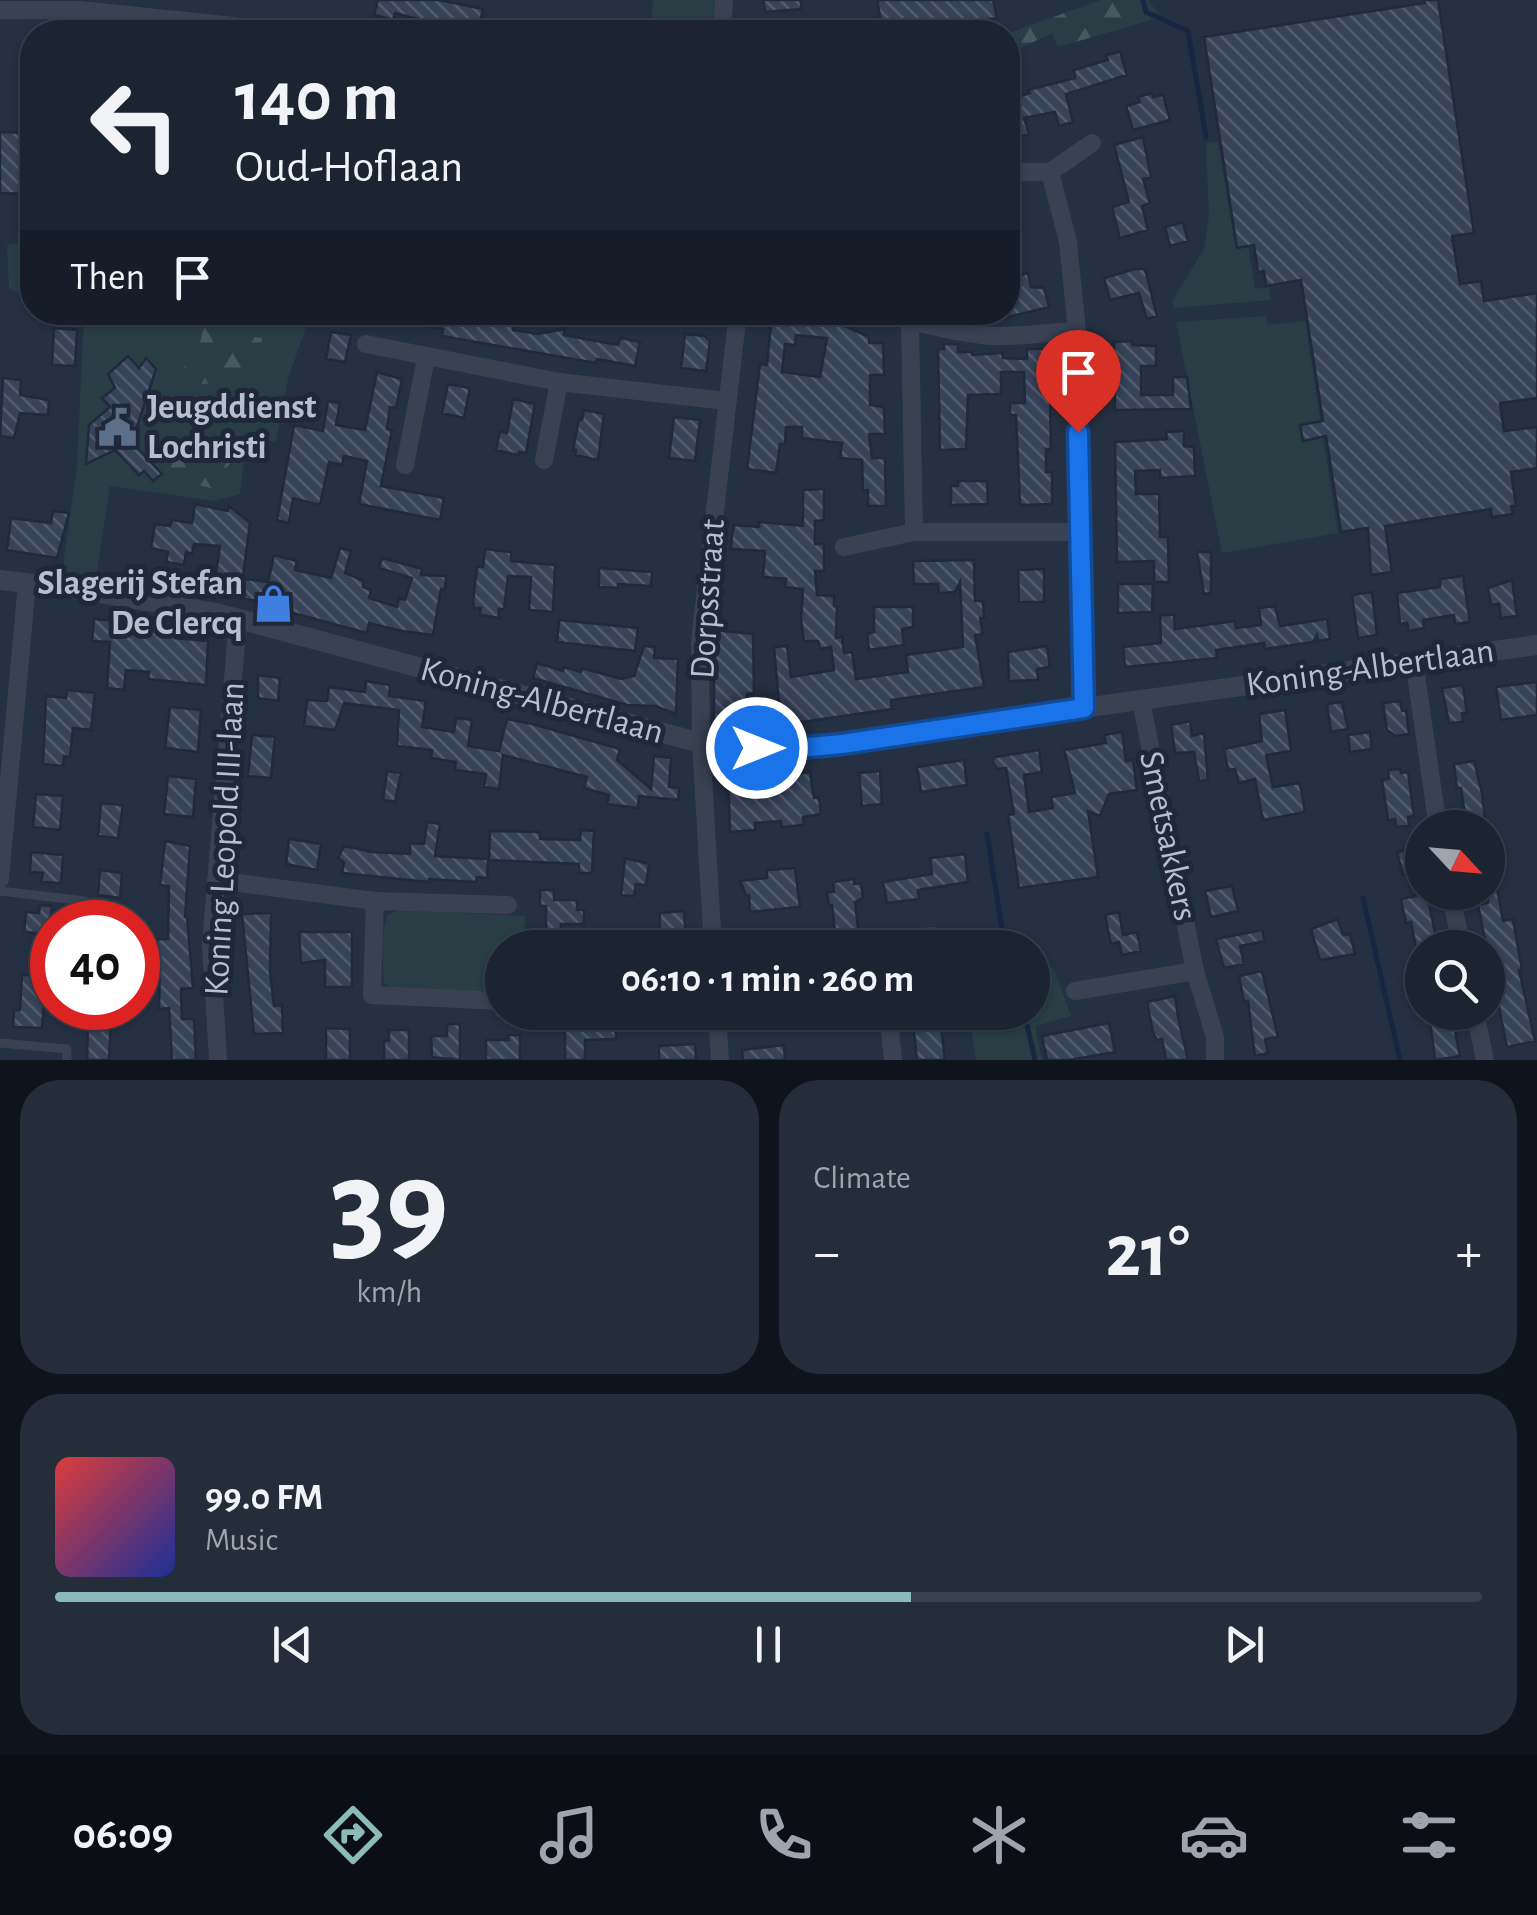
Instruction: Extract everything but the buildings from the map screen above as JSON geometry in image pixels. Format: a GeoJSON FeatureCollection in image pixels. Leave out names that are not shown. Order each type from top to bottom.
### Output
{"type":"FeatureCollection","features":[{"type":"Feature","properties":{"kind":"street"},"geometry":{"type":"LineString","coordinates":[[0,10],[79,5],[197,20]]}},
{"type":"Feature","properties":{"kind":"street"},"geometry":{"type":"LineString","coordinates":[[1020,172],[1050,172],[1092,143]]}},
{"type":"Feature","properties":{"kind":"street"},"geometry":{"type":"LineString","coordinates":[[1050,172],[1068,242],[1077,331],[1084,708]]}},
{"type":"Feature","properties":{"kind":"street","name":"Dorpsstraat"},"geometry":{"type":"LineString","coordinates":[[712,930],[701,743],[700,641],[736,325]]}},
{"type":"Feature","properties":{"kind":"street"},"geometry":{"type":"LineString","coordinates":[[910,325],[914,532]]}},
{"type":"Feature","properties":{"kind":"street"},"geometry":{"type":"LineString","coordinates":[[940,325],[989,336],[1077,331]]}},
{"type":"Feature","properties":{"kind":"street"},"geometry":{"type":"LineString","coordinates":[[366,344],[559,382],[726,400]]}},
{"type":"Feature","properties":{"kind":"street"},"geometry":{"type":"LineString","coordinates":[[405,465],[426,358]]}},
{"type":"Feature","properties":{"kind":"street"},"geometry":{"type":"LineString","coordinates":[[544,460],[559,382]]}},
{"type":"Feature","properties":{"kind":"street"},"geometry":{"type":"LineString","coordinates":[[844,547],[914,532],[1080,532]]}},
{"type":"Feature","properties":{"kind":"street","name":"Koning-Albertlaan"},"geometry":{"type":"LineString","coordinates":[[0,580],[82,590],[238,619],[701,743],[787,749],[1537,645]]}},
{"type":"Feature","properties":{"kind":"street"},"geometry":{"type":"LineString","coordinates":[[0,879],[27,583]]}},
{"type":"Feature","properties":{"kind":"street","name":"Koning Leopold III-laan"},"geometry":{"type":"LineString","coordinates":[[218,1060],[212,944],[238,619]]}},
{"type":"Feature","properties":{"kind":"street"},"geometry":{"type":"LineString","coordinates":[[1414,662],[1435,810]]}},
{"type":"Feature","properties":{"kind":"street","name":"Smetsakkers"},"geometry":{"type":"LineString","coordinates":[[1141,701],[1196,971],[1215,1036],[1215,1060]]}},
{"type":"Feature","properties":{"kind":"street"},"geometry":{"type":"LineString","coordinates":[[216,880],[375,901],[508,905]]}},
{"type":"Feature","properties":{"kind":"street"},"geometry":{"type":"LineString","coordinates":[[375,901],[372,996],[485,1000]]}},
{"type":"Feature","properties":{"kind":"street","name":"Smetsakkers"},"geometry":{"type":"LineString","coordinates":[[1075,991],[1196,971]]}},
{"type":"Feature","properties":{"kind":"street"},"geometry":{"type":"LineString","coordinates":[[718,1030],[720,1060]]}},
{"type":"Feature","properties":{"kind":"street"},"geometry":{"type":"LineString","coordinates":[[890,1030],[893,1060]]}},
{"type":"Feature","properties":{"kind":"street"},"geometry":{"type":"LineString","coordinates":[[1478,1030],[1484,1060]]}},
{"type":"Feature","properties":{"kind":"lane"},"geometry":{"type":"LineString","coordinates":[[0,892],[76,900]]}},
{"type":"Feature","properties":{"kind":"lane"},"geometry":{"type":"LineString","coordinates":[[0,1043],[68,1049],[67,1060]]}},
{"type":"Feature","properties":{"kind":"green space"},"geometry":{"type":"Polygon","coordinates":[[[653,0],[715,0],[714,20],[652,20],[653,0]]]}},
{"type":"Feature","properties":{"kind":"green space"},"geometry":{"type":"Polygon","coordinates":[[[1101,0],[1148,0],[1161,17],[1058,47],[1052,33],[1020,48],[1020,29],[1101,0]]]}},
{"type":"Feature","properties":{"kind":"green space"},"geometry":{"type":"Polygon","coordinates":[[[1218,142],[1235,246],[1248,245],[1255,289],[1269,287],[1271,300],[1174,308],[1172,301],[1204,249],[1209,216],[1206,143],[1218,142]]]}},
{"type":"Feature","properties":{"kind":"green space"},"geometry":{"type":"Polygon","coordinates":[[[20,243],[20,294],[9,288],[7,245],[20,243]]]}},
{"type":"Feature","properties":{"kind":"green space"},"geometry":{"type":"Polygon","coordinates":[[[1266,316],[1268,325],[1305,321],[1338,533],[1222,553],[1176,322],[1266,316]]]}},
{"type":"Feature","properties":{"kind":"green space"},"geometry":{"type":"Polygon","coordinates":[[[83,325],[307,325],[288,379],[276,441],[246,442],[240,494],[214,501],[110,486],[96,578],[62,573],[77,466],[83,325]]]}},
{"type":"Feature","properties":{"kind":"green space"},"geometry":{"type":"Polygon","coordinates":[[[201,325],[239,325],[237,334],[262,338],[258,377],[204,384],[174,380],[192,357],[201,325]]]}},
{"type":"Feature","properties":{"kind":"green space"},"geometry":{"type":"Polygon","coordinates":[[[187,435],[232,460],[214,489],[166,476],[187,435]]]}},
{"type":"Feature","properties":{"kind":"green space"},"geometry":{"type":"Polygon","coordinates":[[[398,910],[525,916],[525,930],[485,930],[485,991],[398,993],[384,983],[382,949],[387,916],[398,910]]]}},
{"type":"Feature","properties":{"kind":"green space"},"geometry":{"type":"Polygon","coordinates":[[[1054,968],[1071,1016],[1050,1022],[1050,969],[1054,968]]]}},
{"type":"Feature","properties":{"kind":"green space"},"geometry":{"type":"Polygon","coordinates":[[[972,1030],[1036,1030],[1042,1060],[976,1060],[972,1030]]]}},
{"type":"Feature","properties":{"kind":"waterway"},"geometry":{"type":"LineString","coordinates":[[1143,0],[1146,12],[1188,31],[1206,137]]}},
{"type":"Feature","properties":{"kind":"waterway"},"geometry":{"type":"LineString","coordinates":[[987,834],[1002,930]]}},
{"type":"Feature","properties":{"kind":"waterway"},"geometry":{"type":"LineString","coordinates":[[1363,898],[1400,1060]]}},
{"type":"Feature","properties":{"kind":"waterway"},"geometry":{"type":"LineString","coordinates":[[1028,1030],[1035,1060]]}},
{"type":"Feature","properties":{"kind":"place","name":"Jeugddienst Lochristi"},"geometry":{"type":"Point","coordinates":[117,427]}},
{"type":"Feature","properties":{"kind":"place","name":"Slagerij Stefan De Clercq"},"geometry":{"type":"Point","coordinates":[273,603]}},
{"type":"Feature","properties":{"kind":"route"},"geometry":{"type":"LineString","coordinates":[[757,748],[842,744],[1084,708],[1078,432]]}}]}
